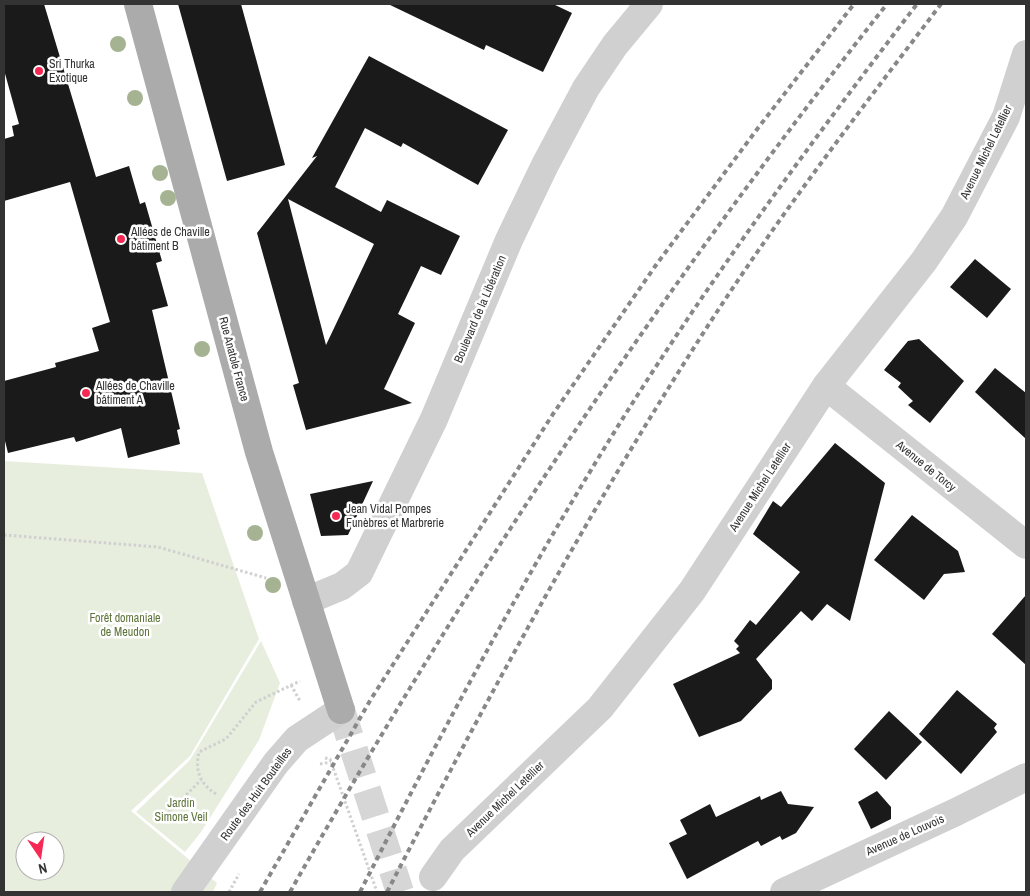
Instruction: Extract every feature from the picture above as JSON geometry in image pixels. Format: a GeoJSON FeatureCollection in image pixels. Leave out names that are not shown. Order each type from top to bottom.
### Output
{"type":"FeatureCollection","features":[{"type":"Feature","properties":{"kind":"main road","name":"Rue Anatole France"},"geometry":{"type":"LineString","coordinates":[[138,4],[259,452],[341,710]]}},
{"type":"Feature","properties":{"kind":"street","name":"Boulevard de la Libération"},"geometry":{"type":"LineString","coordinates":[[304,594],[342,586],[359,573],[434,419],[508,240],[544,165],[586,88],[615,45],[649,4]]}},
{"type":"Feature","properties":{"kind":"street","name":"Avenue Michel Letellier"},"geometry":{"type":"LineString","coordinates":[[433,877],[452,850],[600,708],[692,591],[826,386],[924,261],[954,218],[1006,117],[1026,54]]}},
{"type":"Feature","properties":{"kind":"street","name":"Avenue de Torcy"},"geometry":{"type":"LineString","coordinates":[[826,386],[1026,546]]}},
{"type":"Feature","properties":{"kind":"street","name":"Route des Huit Bouteilles"},"geometry":{"type":"LineString","coordinates":[[186,892],[276,763],[297,738],[341,710]]}},
{"type":"Feature","properties":{"kind":"street","name":"Avenue de Louvois"},"geometry":{"type":"LineString","coordinates":[[784,892],[956,812],[1026,777]]}},
{"type":"Feature","properties":{"kind":"path"},"geometry":{"type":"LineString","coordinates":[[4,535],[158,547],[304,594]]}},
{"type":"Feature","properties":{"kind":"path"},"geometry":{"type":"LineString","coordinates":[[244,811],[212,791],[201,780],[197,764],[199,752],[226,739],[256,702],[328,668]]}},
{"type":"Feature","properties":{"kind":"path"},"geometry":{"type":"LineString","coordinates":[[316,756],[330,759],[377,892]]}},
{"type":"Feature","properties":{"kind":"path"},"geometry":{"type":"LineString","coordinates":[[165,816],[201,780]]}},
{"type":"Feature","properties":{"kind":"green space","name":"Forêt domaniale de Meudon"},"geometry":{"type":"Polygon","coordinates":[[[4,461],[202,473],[259,639],[190,756],[131,811],[217,883],[213,892],[4,892],[4,461]]]}},
{"type":"Feature","properties":{"kind":"green space","name":"Jardin Simone Veil"},"geometry":{"type":"Polygon","coordinates":[[[261,641],[280,683],[259,740],[201,832],[185,852],[136,812],[190,760],[261,641]]]}},
{"type":"Feature","properties":{"kind":"building"},"geometry":{"type":"Polygon","coordinates":[[[4,4],[44,4],[96,177],[129,166],[140,204],[145,202],[162,261],[156,263],[168,306],[152,310],[180,429],[177,430],[180,444],[128,458],[121,428],[76,442],[74,437],[8,453],[4,437],[4,381],[56,367],[55,363],[99,351],[92,328],[110,322],[70,182],[4,201],[4,139],[14,136],[12,126],[19,124],[4,70],[4,4]]]}},
{"type":"Feature","properties":{"kind":"building"},"geometry":{"type":"Polygon","coordinates":[[[178,4],[241,4],[285,165],[227,181],[178,4]]]}},
{"type":"Feature","properties":{"kind":"building"},"geometry":{"type":"Polygon","coordinates":[[[388,4],[553,4],[572,13],[543,72],[486,45],[484,50],[388,4]]]}},
{"type":"Feature","properties":{"kind":"building"},"geometry":{"type":"Polygon","coordinates":[[[369,56],[508,130],[478,185],[403,143],[401,147],[365,128],[335,187],[381,212],[387,200],[460,236],[441,275],[421,266],[398,314],[415,323],[384,389],[412,403],[306,430],[293,385],[299,383],[257,233],[317,156],[312,158],[369,56]],[[288,199],[326,345],[374,244],[288,199]]]}},
{"type":"Feature","properties":{"kind":"building"},"geometry":{"type":"Polygon","coordinates":[[[975,259],[1011,289],[987,318],[950,287],[975,259]]]}},
{"type":"Feature","properties":{"kind":"building"},"geometry":{"type":"Polygon","coordinates":[[[919,339],[964,381],[930,423],[908,405],[913,401],[898,387],[901,383],[884,370],[908,341],[919,339]]]}},
{"type":"Feature","properties":{"kind":"building"},"geometry":{"type":"Polygon","coordinates":[[[995,368],[1026,393],[1026,439],[975,392],[995,368]]]}},
{"type":"Feature","properties":{"kind":"building"},"geometry":{"type":"Polygon","coordinates":[[[835,443],[885,483],[850,621],[827,604],[812,621],[801,611],[756,659],[772,680],[772,689],[741,721],[699,737],[673,684],[740,653],[736,649],[739,646],[734,641],[750,620],[756,625],[800,572],[753,534],[773,501],[781,507],[835,443]]]}},
{"type":"Feature","properties":{"kind":"building","name":"Jean Vidal Pompes Funèbres et Marbrerie"},"geometry":{"type":"Polygon","coordinates":[[[373,481],[348,535],[321,536],[310,494],[373,481]]]}},
{"type":"Feature","properties":{"kind":"building"},"geometry":{"type":"Polygon","coordinates":[[[912,515],[958,551],[965,572],[944,574],[924,600],[874,560],[912,515]]]}},
{"type":"Feature","properties":{"kind":"building"},"geometry":{"type":"Polygon","coordinates":[[[1026,595],[1026,665],[992,634],[1026,595]]]}},
{"type":"Feature","properties":{"kind":"building"},"geometry":{"type":"Polygon","coordinates":[[[957,690],[997,724],[994,728],[997,732],[961,774],[919,734],[957,690]]]}},
{"type":"Feature","properties":{"kind":"building"},"geometry":{"type":"Polygon","coordinates":[[[889,711],[922,742],[886,780],[854,749],[889,711]]]}},
{"type":"Feature","properties":{"kind":"building"},"geometry":{"type":"Polygon","coordinates":[[[781,791],[788,804],[814,807],[796,833],[782,840],[780,836],[761,846],[758,841],[687,879],[669,843],[687,834],[680,820],[710,804],[716,817],[760,796],[761,800],[781,791]]]}},
{"type":"Feature","properties":{"kind":"building"},"geometry":{"type":"Polygon","coordinates":[[[877,791],[891,807],[891,819],[871,829],[858,802],[877,791]]]}},
{"type":"Feature","properties":{"kind":"tunnel"},"geometry":{"type":"LineString","coordinates":[[341,710],[400,892]]}},
{"type":"Feature","properties":{"kind":"railway"},"geometry":{"type":"LineString","coordinates":[[260,892],[371,699],[553,414],[656,265],[758,128],[854,4]]}},
{"type":"Feature","properties":{"kind":"railway"},"geometry":{"type":"LineString","coordinates":[[290,892],[426,661],[571,436],[725,217],[887,4]]}},
{"type":"Feature","properties":{"kind":"railway"},"geometry":{"type":"LineString","coordinates":[[360,892],[419,777],[511,607],[576,494],[645,383],[758,218],[917,4]]}},
{"type":"Feature","properties":{"kind":"railway"},"geometry":{"type":"LineString","coordinates":[[387,892],[497,684],[573,547],[653,413],[695,346],[783,215],[941,4]]}},
{"type":"Feature","properties":{"kind":"place","name":"Sri Thurka Exotique"},"geometry":{"type":"Point","coordinates":[39,71]}},
{"type":"Feature","properties":{"kind":"place","name":"Allées de Chaville bâtiment B"},"geometry":{"type":"Point","coordinates":[121,239]}},
{"type":"Feature","properties":{"kind":"place","name":"Allées de Chaville bâtiment A"},"geometry":{"type":"Point","coordinates":[86,393]}},
{"type":"Feature","properties":{"kind":"place","name":"Jean Vidal Pompes Funèbres et Marbrerie"},"geometry":{"type":"Point","coordinates":[336,516]}}]}
